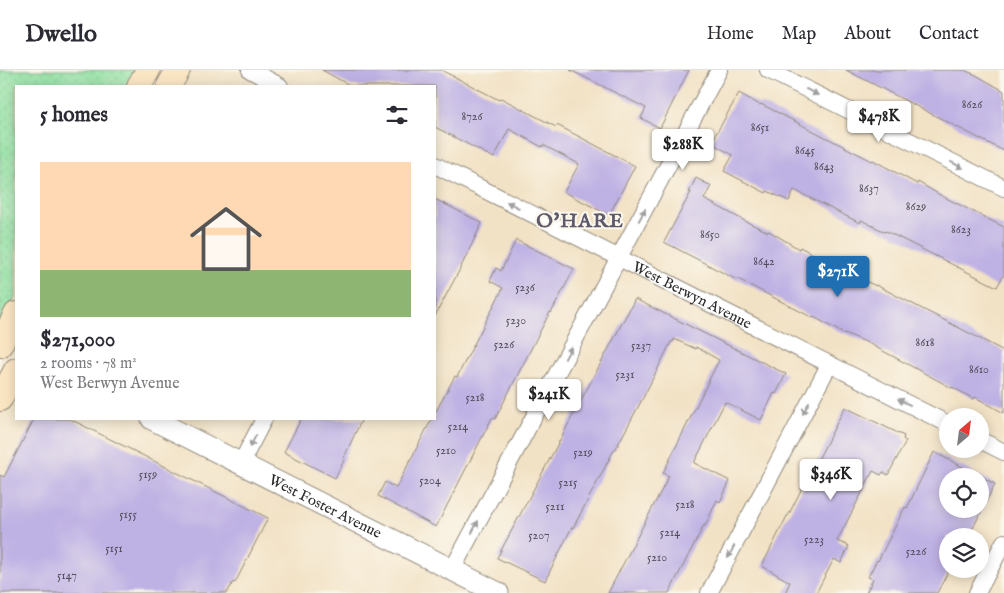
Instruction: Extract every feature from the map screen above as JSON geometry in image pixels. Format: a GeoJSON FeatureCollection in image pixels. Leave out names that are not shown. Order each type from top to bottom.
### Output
{"type":"FeatureCollection","features":[{"type":"Feature","properties":{"kind":"main road"},"geometry":{"type":"LineString","coordinates":[[140,85],[148,70]]}},
{"type":"Feature","properties":{"kind":"main road"},"geometry":{"type":"LineString","coordinates":[[170,85],[178,70]]}},
{"type":"Feature","properties":{"kind":"main road"},"geometry":{"type":"LineString","coordinates":[[6,345],[15,317]]}},
{"type":"Feature","properties":{"kind":"main road"},"geometry":{"type":"LineString","coordinates":[[0,399],[15,372]]}},
{"type":"Feature","properties":{"kind":"street"},"geometry":{"type":"LineString","coordinates":[[250,70],[278,85]]}},
{"type":"Feature","properties":{"kind":"street"},"geometry":{"type":"LineString","coordinates":[[452,570],[719,70]]}},
{"type":"Feature","properties":{"kind":"street"},"geometry":{"type":"LineString","coordinates":[[768,70],[1004,188]]}},
{"type":"Feature","properties":{"kind":"street","name":"West Berwyn Avenue"},"geometry":{"type":"LineString","coordinates":[[436,166],[939,420]]}},
{"type":"Feature","properties":{"kind":"street"},"geometry":{"type":"LineString","coordinates":[[709,593],[829,365]]}},
{"type":"Feature","properties":{"kind":"street","name":"West Foster Avenue"},"geometry":{"type":"LineString","coordinates":[[154,420],[498,593]]}},
{"type":"Feature","properties":{"kind":"street"},"geometry":{"type":"LineString","coordinates":[[241,463],[263,420]]}},
{"type":"Feature","properties":{"kind":"street"},"geometry":{"type":"LineString","coordinates":[[989,444],[1004,452]]}},
{"type":"Feature","properties":{"kind":"street"},"geometry":{"type":"LineString","coordinates":[[977,593],[1004,542]]}},
{"type":"Feature","properties":{"kind":"green space"},"geometry":{"type":"Polygon","coordinates":[[[0,70],[138,70],[130,85],[15,85],[15,297],[0,326],[0,70]]]}},
{"type":"Feature","properties":{"kind":"building"},"geometry":{"type":"Polygon","coordinates":[[[322,70],[441,70],[499,100],[501,98],[556,127],[557,125],[635,166],[609,215],[564,192],[579,164],[543,145],[542,147],[509,129],[494,158],[436,128],[436,85],[349,85],[322,70]]]}},
{"type":"Feature","properties":{"kind":"building"},"geometry":{"type":"Polygon","coordinates":[[[570,70],[689,70],[660,128],[641,118],[646,108],[570,70]]]}},
{"type":"Feature","properties":{"kind":"building"},"geometry":{"type":"Polygon","coordinates":[[[846,70],[964,70],[976,75],[1004,91],[1004,151],[846,70]]]}},
{"type":"Feature","properties":{"kind":"building"},"geometry":{"type":"Polygon","coordinates":[[[739,93],[1004,227],[1004,274],[997,287],[886,231],[861,220],[860,223],[794,190],[789,201],[767,191],[766,193],[724,171],[733,155],[711,143],[739,93]]]}},
{"type":"Feature","properties":{"kind":"building"},"geometry":{"type":"Polygon","coordinates":[[[696,178],[711,186],[704,199],[745,221],[769,231],[799,249],[800,247],[1004,351],[1004,413],[664,242],[691,192],[689,192],[696,178]]]}},
{"type":"Feature","properties":{"kind":"building"},"geometry":{"type":"Polygon","coordinates":[[[436,200],[482,223],[436,314],[436,200]]]}},
{"type":"Feature","properties":{"kind":"building"},"geometry":{"type":"Polygon","coordinates":[[[516,240],[574,269],[495,419],[492,418],[436,527],[378,496],[385,482],[396,488],[431,420],[436,420],[436,411],[455,376],[457,377],[503,288],[490,281],[496,268],[501,271],[516,240]]]}},
{"type":"Feature","properties":{"kind":"building"},"geometry":{"type":"Polygon","coordinates":[[[635,299],[786,374],[761,420],[725,402],[694,463],[730,481],[720,502],[717,500],[669,593],[608,593],[669,476],[663,473],[719,360],[696,347],[696,349],[674,339],[572,527],[545,581],[497,558],[635,299]]]}},
{"type":"Feature","properties":{"kind":"building"},"geometry":{"type":"Polygon","coordinates":[[[845,407],[904,436],[903,439],[906,441],[888,475],[883,472],[881,475],[873,471],[837,541],[849,546],[841,563],[834,559],[816,593],[785,593],[790,582],[762,566],[845,407]]]}},
{"type":"Feature","properties":{"kind":"building"},"geometry":{"type":"Polygon","coordinates":[[[33,420],[72,420],[268,518],[235,583],[233,582],[227,593],[0,593],[0,475],[4,477],[33,420]]]}},
{"type":"Feature","properties":{"kind":"building"},"geometry":{"type":"Polygon","coordinates":[[[300,420],[362,420],[335,478],[284,452],[300,420]]]}},
{"type":"Feature","properties":{"kind":"building"},"geometry":{"type":"Polygon","coordinates":[[[934,452],[939,455],[939,458],[946,458],[965,468],[939,468],[939,518],[978,518],[973,528],[939,528],[939,578],[945,578],[937,593],[866,593],[873,579],[868,577],[905,507],[907,508],[934,452]]]}},
{"type":"Feature","properties":{"kind":"building"},"geometry":{"type":"Polygon","coordinates":[[[989,481],[995,484],[989,496],[989,481]]]}},
{"type":"Feature","properties":{"kind":"district","name":"O'HARE"},"geometry":{"type":"Point","coordinates":[580,221]}}]}
